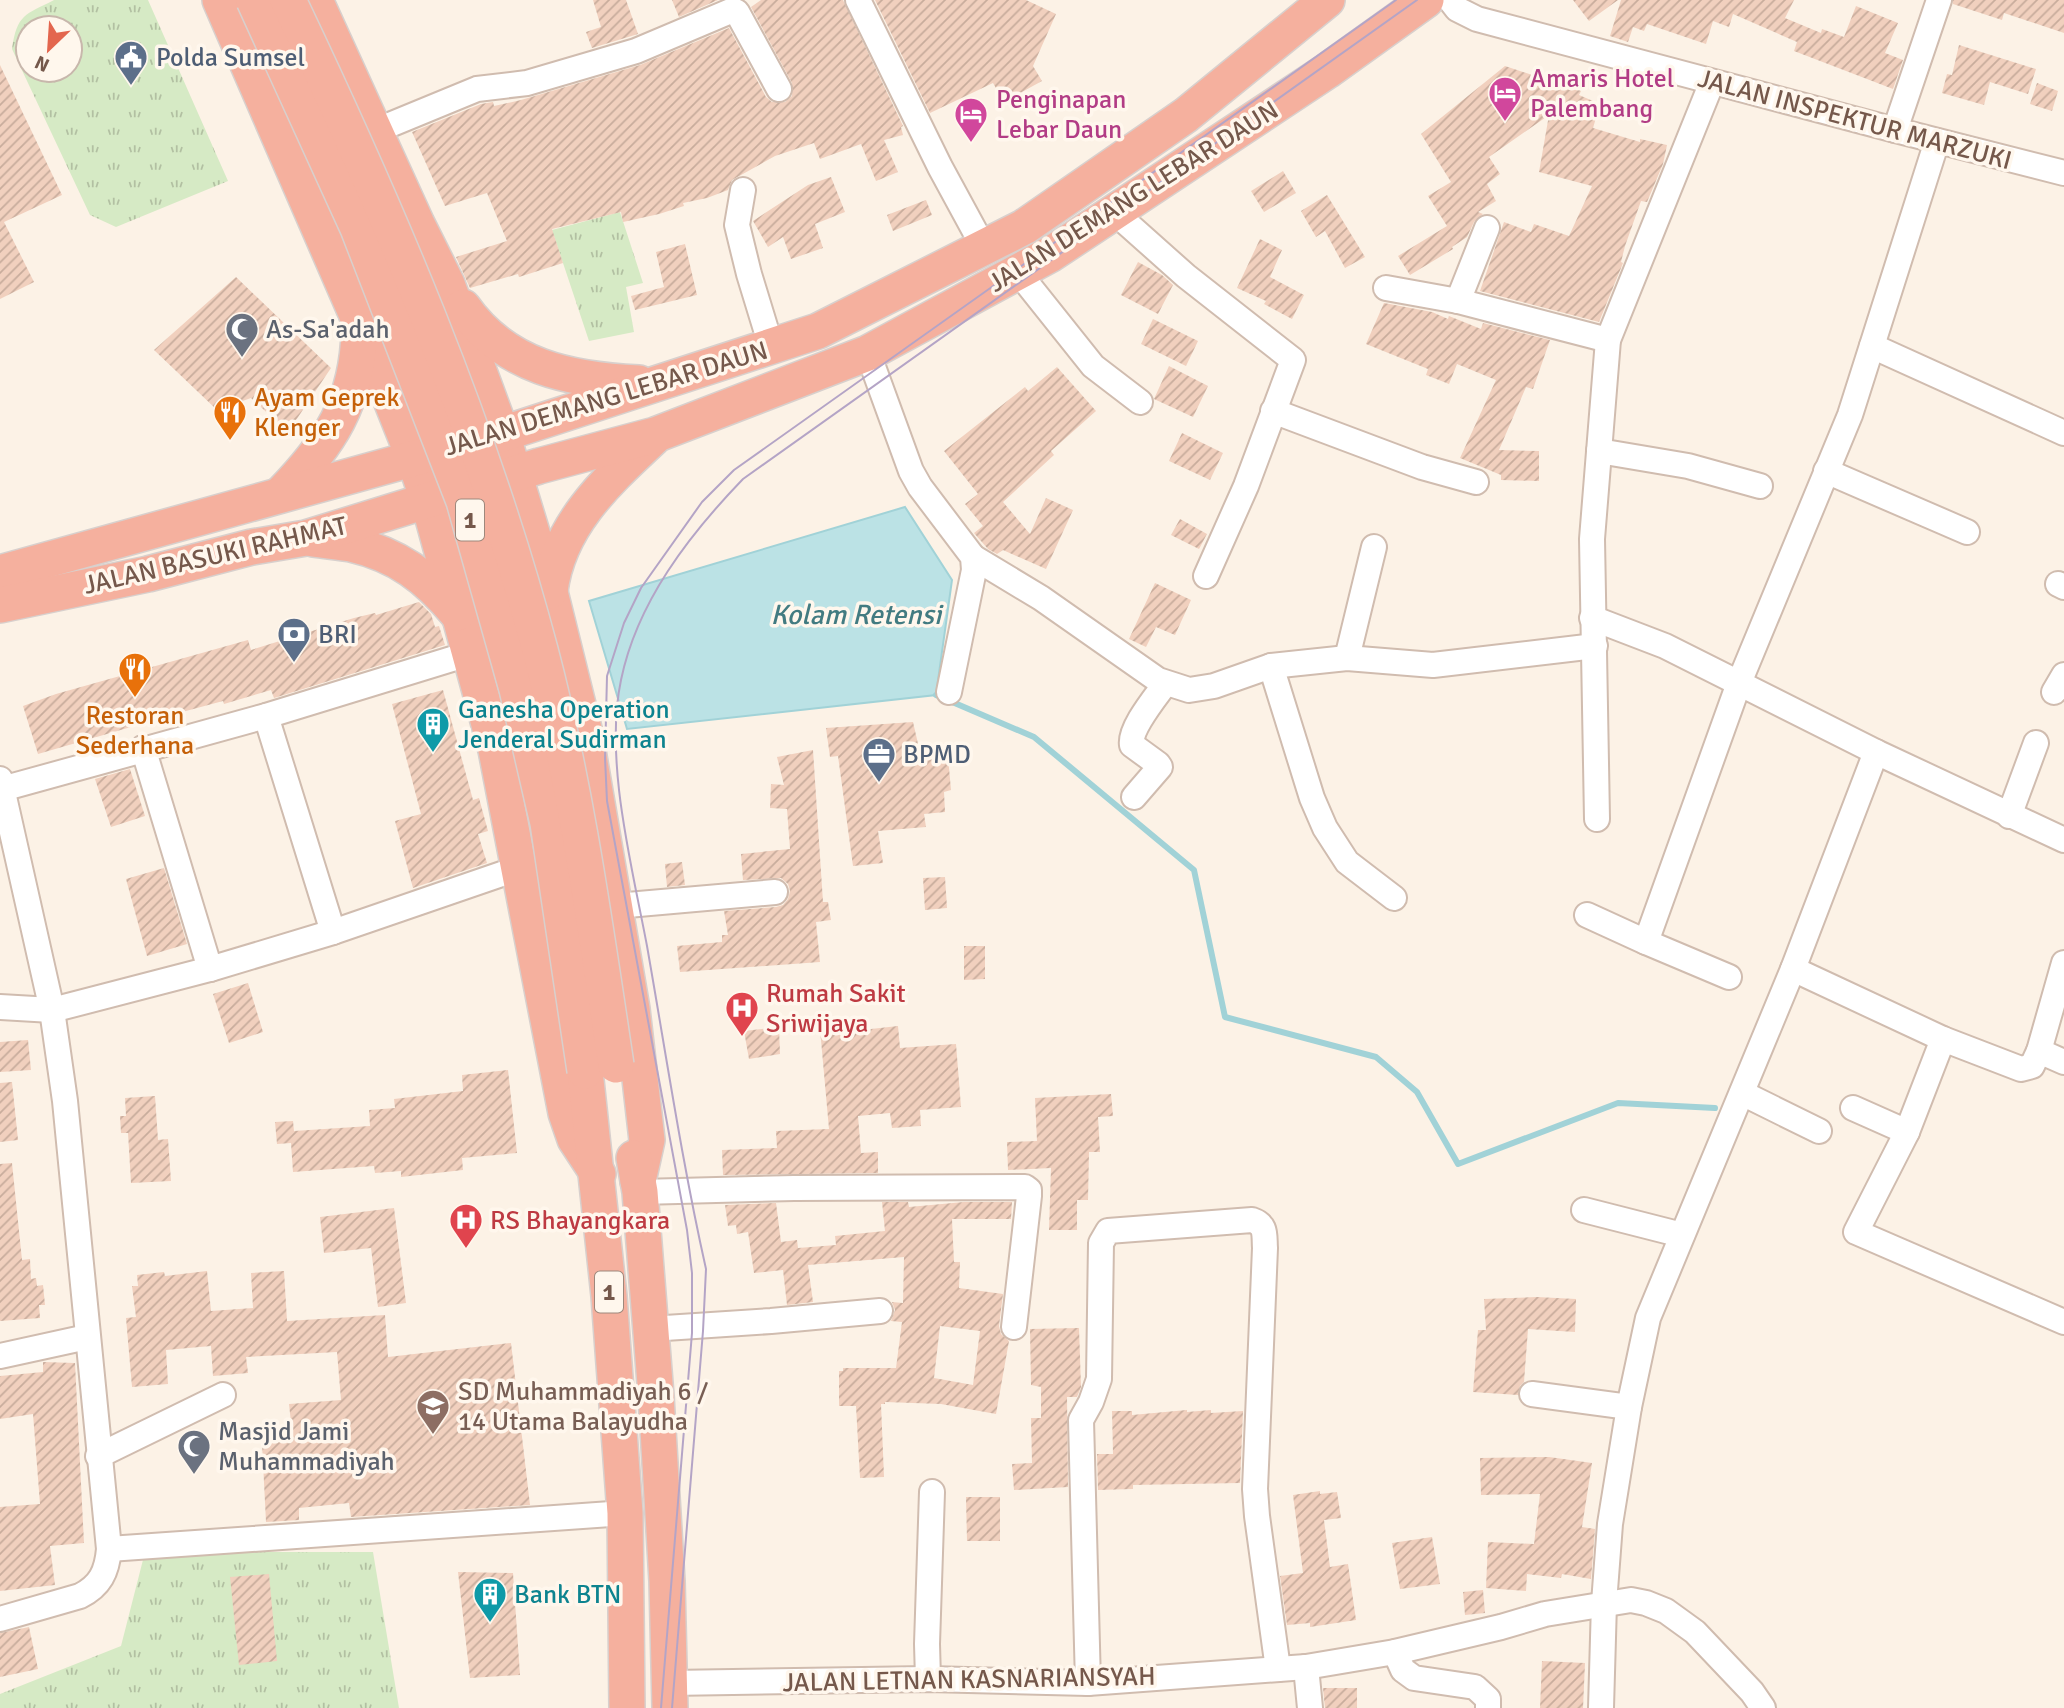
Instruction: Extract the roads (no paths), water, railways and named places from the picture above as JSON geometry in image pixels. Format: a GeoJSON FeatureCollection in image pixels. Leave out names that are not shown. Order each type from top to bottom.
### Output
{"type":"FeatureCollection","features":[{"type":"Feature","properties":{"kind":"highway"},"geometry":{"type":"LineString","coordinates":[[220,0],[359,320],[428,500],[496,750],[566,1113],[575,1139],[598,1174]]}},
{"type":"Feature","properties":{"kind":"highway","name":"1"},"geometry":{"type":"LineString","coordinates":[[254,0],[358,228],[464,501],[517,689],[601,1068],[639,1187],[662,1486],[670,1695]]}},
{"type":"Feature","properties":{"kind":"highway","name":"1"},"geometry":{"type":"LineString","coordinates":[[288,0],[402,248],[444,354],[513,552],[541,653],[582,836],[601,1068],[598,1174],[625,1513],[627,1708]]}},
{"type":"Feature","properties":{"kind":"highway"},"geometry":{"type":"LineString","coordinates":[[315,0],[417,225],[447,284],[502,434],[550,592],[585,733],[616,906],[645,1113],[647,1140],[639,1187]]}},
{"type":"Feature","properties":{"kind":"highway","name":"JALAN DEMANG LEBAR DAUN"},"geometry":{"type":"LineString","coordinates":[[414,458],[502,434],[818,331],[1024,228],[1186,115],[1327,0]]}},
{"type":"Feature","properties":{"kind":"highway","name":"JALAN DEMANG LEBAR DAUN"},"geometry":{"type":"LineString","coordinates":[[428,500],[514,473],[655,435],[868,353],[1051,254],[1327,71],[1426,0]]}},
{"type":"Feature","properties":{"kind":"highway"},"geometry":{"type":"LineString","coordinates":[[332,257],[353,275],[370,281],[380,279],[396,272],[410,257],[417,225]]}},
{"type":"Feature","properties":{"kind":"highway"},"geometry":{"type":"LineString","coordinates":[[447,284],[485,335],[523,359],[556,372],[588,379],[657,384]]}},
{"type":"Feature","properties":{"kind":"highway"},"geometry":{"type":"LineString","coordinates":[[280,495],[317,454],[339,420],[354,380],[359,320]]}},
{"type":"Feature","properties":{"kind":"highway"},"geometry":{"type":"LineString","coordinates":[[550,592],[556,559],[577,520],[607,482],[655,435]]}},
{"type":"Feature","properties":{"kind":"highway","name":"JALAN BASUKI RAHMAT"},"geometry":{"type":"LineString","coordinates":[[0,573],[414,458]]}},
{"type":"Feature","properties":{"kind":"highway","name":"JALAN BASUKI RAHMAT"},"geometry":{"type":"LineString","coordinates":[[0,605],[148,574],[252,547],[306,538],[428,500]]}},
{"type":"Feature","properties":{"kind":"highway"},"geometry":{"type":"LineString","coordinates":[[306,538],[350,544],[396,560],[418,573],[436,589],[459,616]]}},
{"type":"Feature","properties":{"kind":"highway"},"geometry":{"type":"LineString","coordinates":[[496,750],[506,718],[512,712],[545,702],[565,710],[585,733]]}},
{"type":"Feature","properties":{"kind":"street"},"geometry":{"type":"LineString","coordinates":[[858,0],[940,167],[984,248]]}},
{"type":"Feature","properties":{"kind":"street","name":"JALAN INSPEKTUR MARZUKI"},"geometry":{"type":"LineString","coordinates":[[1450,0],[1457,9],[1476,19],[2064,173]]}},
{"type":"Feature","properties":{"kind":"street"},"geometry":{"type":"LineString","coordinates":[[1895,130],[1939,0]]}},
{"type":"Feature","properties":{"kind":"street"},"geometry":{"type":"LineString","coordinates":[[375,131],[477,89],[527,83],[636,51],[733,10],[737,12],[779,89]]}},
{"type":"Feature","properties":{"kind":"street"},"geometry":{"type":"LineString","coordinates":[[1597,819],[1592,538],[1608,341],[1712,82]]}},
{"type":"Feature","properties":{"kind":"street"},"geometry":{"type":"LineString","coordinates":[[1646,942],[1739,683],[1850,415],[1937,141]]}},
{"type":"Feature","properties":{"kind":"street"},"geometry":{"type":"LineString","coordinates":[[743,190],[737,225],[771,346]]}},
{"type":"Feature","properties":{"kind":"street"},"geometry":{"type":"LineString","coordinates":[[1113,211],[1186,276],[1292,358],[1292,367],[1246,486],[1206,576]]}},
{"type":"Feature","properties":{"kind":"street"},"geometry":{"type":"LineString","coordinates":[[1458,301],[1487,228]]}},
{"type":"Feature","properties":{"kind":"street"},"geometry":{"type":"LineString","coordinates":[[1018,272],[1093,366],[1140,402]]}},
{"type":"Feature","properties":{"kind":"street"},"geometry":{"type":"LineString","coordinates":[[1386,288],[1458,301],[1608,341]]}},
{"type":"Feature","properties":{"kind":"street"},"geometry":{"type":"LineString","coordinates":[[1872,346],[2064,433]]}},
{"type":"Feature","properties":{"kind":"street"},"geometry":{"type":"LineString","coordinates":[[868,353],[911,471],[973,558],[1041,598],[1165,684],[1189,690],[1214,686],[1271,666],[1347,657],[1433,665],[1595,646]]}},
{"type":"Feature","properties":{"kind":"street"},"geometry":{"type":"LineString","coordinates":[[1273,411],[1422,467],[1476,482]]}},
{"type":"Feature","properties":{"kind":"street"},"geometry":{"type":"LineString","coordinates":[[1599,450],[1688,466],[1760,486]]}},
{"type":"Feature","properties":{"kind":"street"},"geometry":{"type":"LineString","coordinates":[[1826,471],[1967,532]]}},
{"type":"Feature","properties":{"kind":"street"},"geometry":{"type":"LineString","coordinates":[[1347,657],[1374,547]]}},
{"type":"Feature","properties":{"kind":"street"},"geometry":{"type":"LineString","coordinates":[[949,692],[974,570],[973,558]]}},
{"type":"Feature","properties":{"kind":"street"},"geometry":{"type":"LineString","coordinates":[[1592,618],[1665,646],[1876,752],[2064,840]]}},
{"type":"Feature","properties":{"kind":"street"},"geometry":{"type":"LineString","coordinates":[[0,1619],[80,1596],[91,1590],[105,1573],[109,1549],[65,1101],[52,1010],[6,830],[1,784],[266,716],[468,654]]}},
{"type":"Feature","properties":{"kind":"street"},"geometry":{"type":"LineString","coordinates":[[1271,666],[1312,798],[1325,828],[1347,862],[1394,898]]}},
{"type":"Feature","properties":{"kind":"street"},"geometry":{"type":"LineString","coordinates":[[1134,797],[1160,767],[1134,747],[1131,738],[1165,684]]}},
{"type":"Feature","properties":{"kind":"street"},"geometry":{"type":"LineString","coordinates":[[266,716],[333,932]]}},
{"type":"Feature","properties":{"kind":"street"},"geometry":{"type":"LineString","coordinates":[[2009,816],[2036,743]]}},
{"type":"Feature","properties":{"kind":"street"},"geometry":{"type":"LineString","coordinates":[[143,748],[210,969]]}},
{"type":"Feature","properties":{"kind":"street"},"geometry":{"type":"LineString","coordinates":[[1601,1708],[1609,1524],[1629,1407],[1648,1318],[1793,969],[1876,752]]}},
{"type":"Feature","properties":{"kind":"street"},"geometry":{"type":"LineString","coordinates":[[0,1007],[52,1010],[210,969],[333,932],[519,868]]}},
{"type":"Feature","properties":{"kind":"street"},"geometry":{"type":"LineString","coordinates":[[616,906],[775,892]]}},
{"type":"Feature","properties":{"kind":"street"},"geometry":{"type":"LineString","coordinates":[[1587,915],[1729,977]]}},
{"type":"Feature","properties":{"kind":"street"},"geometry":{"type":"LineString","coordinates":[[1793,969],[1943,1039],[2021,1069],[2032,1066],[2039,1051],[2064,964]]}},
{"type":"Feature","properties":{"kind":"street"},"geometry":{"type":"LineString","coordinates":[[1943,1039],[1907,1132],[1856,1232],[2064,1322]]}},
{"type":"Feature","properties":{"kind":"street"},"geometry":{"type":"LineString","coordinates":[[2039,1051],[2064,1062]]}},
{"type":"Feature","properties":{"kind":"street"},"geometry":{"type":"LineString","coordinates":[[1742,1093],[1819,1131]]}},
{"type":"Feature","properties":{"kind":"street"},"geometry":{"type":"LineString","coordinates":[[1853,1108],[1907,1132]]}},
{"type":"Feature","properties":{"kind":"street"},"geometry":{"type":"LineString","coordinates":[[639,1187],[1025,1187],[1029,1190],[1029,1196],[1014,1327]]}},
{"type":"Feature","properties":{"kind":"street"},"geometry":{"type":"LineString","coordinates":[[1584,1210],[1682,1234]]}},
{"type":"Feature","properties":{"kind":"street"},"geometry":{"type":"LineString","coordinates":[[1088,1683],[1081,1420],[1099,1379],[1101,1243],[1108,1231],[1244,1220],[1256,1221],[1264,1228],[1255,1489],[1256,1516],[1278,1669]]}},
{"type":"Feature","properties":{"kind":"street"},"geometry":{"type":"LineString","coordinates":[[650,1329],[880,1311]]}},
{"type":"Feature","properties":{"kind":"street"},"geometry":{"type":"LineString","coordinates":[[0,1356],[87,1337]]}},
{"type":"Feature","properties":{"kind":"street"},"geometry":{"type":"LineString","coordinates":[[1532,1394],[1629,1407]]}},
{"type":"Feature","properties":{"kind":"street"},"geometry":{"type":"LineString","coordinates":[[98,1456],[223,1395]]}},
{"type":"Feature","properties":{"kind":"street"},"geometry":{"type":"LineString","coordinates":[[928,1679],[932,1492]]}},
{"type":"Feature","properties":{"kind":"street"},"geometry":{"type":"LineString","coordinates":[[109,1549],[625,1513]]}},
{"type":"Feature","properties":{"kind":"street","name":"JALAN LETNAN KASNARIANSYAH"},"geometry":{"type":"LineString","coordinates":[[670,1695],[928,1679],[1088,1683],[1306,1667],[1395,1652],[1545,1614],[1631,1600],[1666,1611],[1695,1632],[1752,1692],[1763,1708]]}},
{"type":"Feature","properties":{"kind":"street"},"geometry":{"type":"LineString","coordinates":[[1395,1652],[1403,1670],[1414,1678],[1475,1687],[1488,1699],[1488,1708]]}},
{"type":"Feature","properties":{"kind":"street"},"geometry":{"type":"LineString","coordinates":[[1306,1667],[1310,1708]]}},
{"type":"Feature","properties":{"kind":"water","name":"Kolam Retensi"},"geometry":{"type":"Polygon","coordinates":[[[905,507],[952,580],[936,695],[627,729],[589,601],[905,507]]]}},
{"type":"Feature","properties":{"kind":"waterway"},"geometry":{"type":"LineString","coordinates":[[936,695],[1034,737],[1194,870],[1225,1017],[1376,1057],[1417,1092],[1458,1164],[1618,1103],[1715,1108]]}},
{"type":"Feature","properties":{"kind":"tram line"},"geometry":{"type":"LineString","coordinates":[[661,1708],[692,1333],[692,1273],[687,1230],[607,801],[607,676],[624,623],[641,588],[702,502],[734,470],[1396,0]]}},
{"type":"Feature","properties":{"kind":"tram line"},"geometry":{"type":"LineString","coordinates":[[672,1708],[706,1269],[628,848],[618,778],[617,711],[621,680],[639,624],[652,597],[685,547],[743,479],[1417,0]]}},
{"type":"Feature","properties":{"kind":"place","name":"Polda Sumsel"},"geometry":{"type":"Point","coordinates":[131,87]}},
{"type":"Feature","properties":{"kind":"place","name":"Amaris Hotel Palembang"},"geometry":{"type":"Point","coordinates":[1505,123]}},
{"type":"Feature","properties":{"kind":"place","name":"Penginapan Lebar Daun"},"geometry":{"type":"Point","coordinates":[971,144]}},
{"type":"Feature","properties":{"kind":"place","name":"As-Sa'adah"},"geometry":{"type":"Point","coordinates":[242,359]}},
{"type":"Feature","properties":{"kind":"place","name":"Ayam Geprek Klenger"},"geometry":{"type":"Point","coordinates":[230,442]}},
{"type":"Feature","properties":{"kind":"place","name":"BRI"},"geometry":{"type":"Point","coordinates":[294,664]}},
{"type":"Feature","properties":{"kind":"place","name":"Restoran Sederhana"},"geometry":{"type":"Point","coordinates":[135,699]}},
{"type":"Feature","properties":{"kind":"place","name":"Ganesha Operation Jenderal Sudirman"},"geometry":{"type":"Point","coordinates":[433,754]}},
{"type":"Feature","properties":{"kind":"place","name":"BPMD"},"geometry":{"type":"Point","coordinates":[879,784]}},
{"type":"Feature","properties":{"kind":"place","name":"Rumah Sakit Sriwijaya"},"geometry":{"type":"Point","coordinates":[742,1038]}},
{"type":"Feature","properties":{"kind":"place","name":"RS Bhayangkara"},"geometry":{"type":"Point","coordinates":[466,1250]}},
{"type":"Feature","properties":{"kind":"place","name":"SD Muhammadiyah 6 / 14 Utama Balayudha"},"geometry":{"type":"Point","coordinates":[433,1436]}},
{"type":"Feature","properties":{"kind":"place","name":"Masjid Jami Muhammadiyah"},"geometry":{"type":"Point","coordinates":[194,1476]}},
{"type":"Feature","properties":{"kind":"place","name":"Bank BTN"},"geometry":{"type":"Point","coordinates":[490,1624]}}]}
